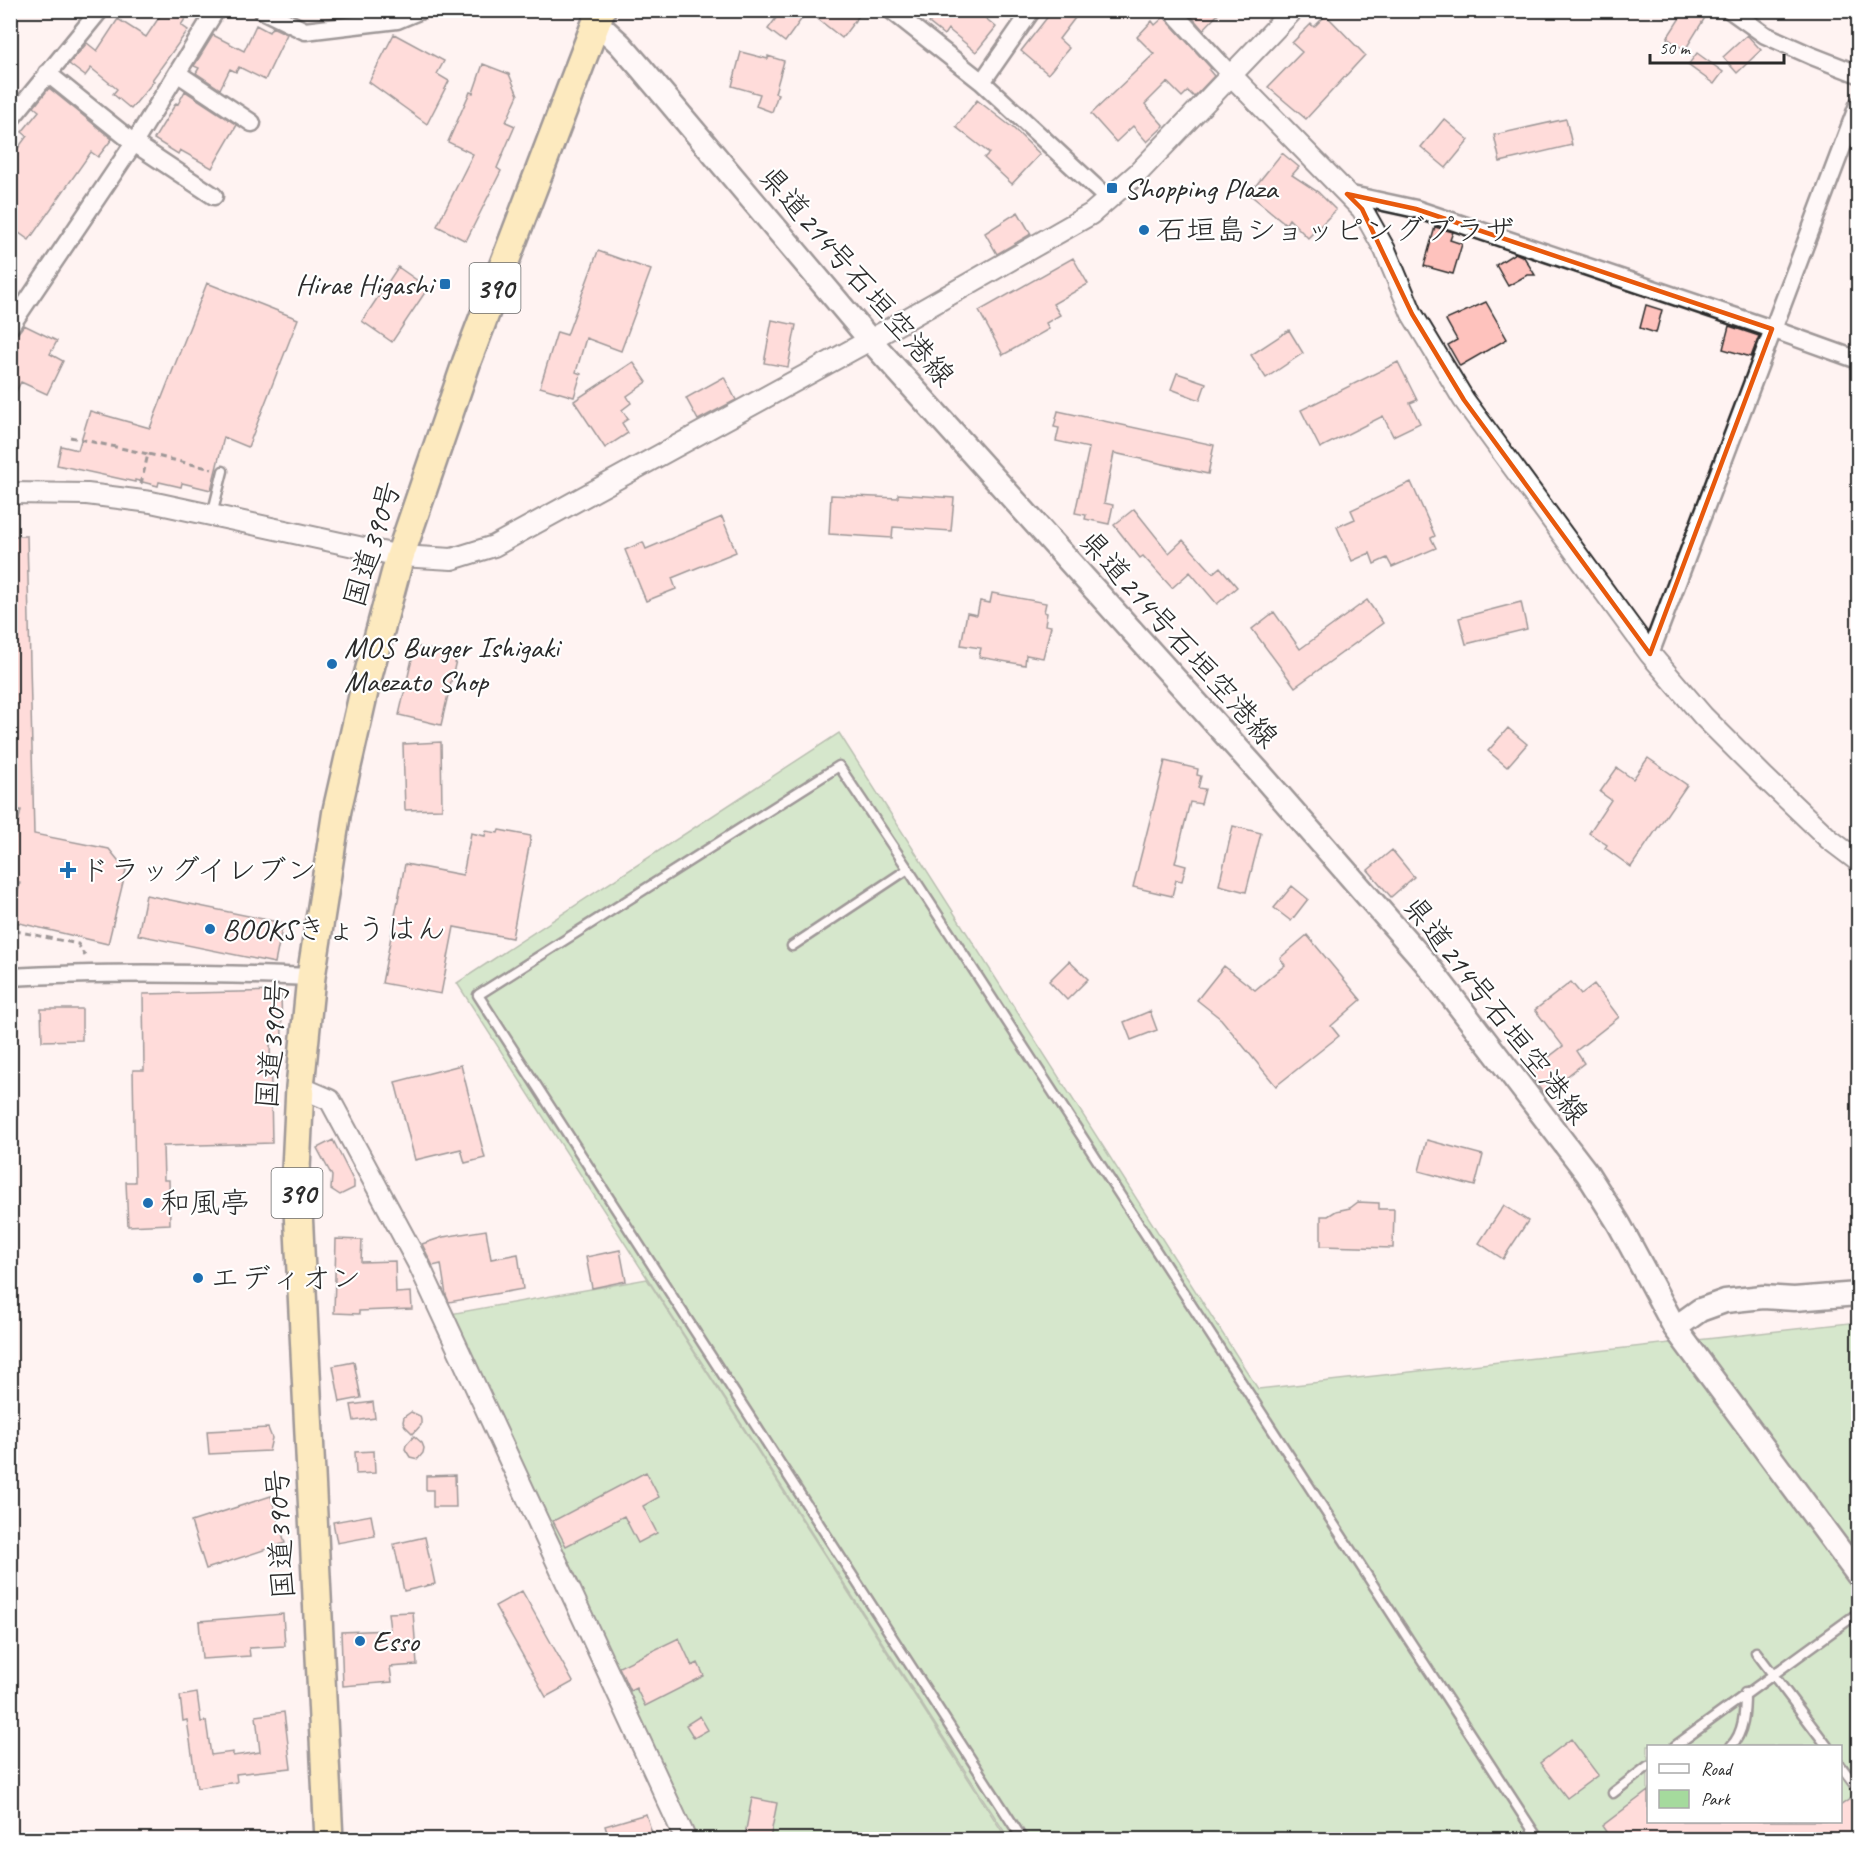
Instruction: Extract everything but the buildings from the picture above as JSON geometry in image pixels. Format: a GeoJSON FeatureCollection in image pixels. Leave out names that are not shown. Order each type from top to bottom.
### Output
{"type":"FeatureCollection","features":[{"type":"Feature","properties":{"kind":"highway","name":"国道390号"},"geometry":{"type":"LineString","coordinates":[[328,1839],[296,1169],[300,1087],[311,977],[337,810],[365,687],[400,556],[467,361],[593,14]]}},
{"type":"Feature","properties":{"kind":"main road","name":"県道214号石垣空港線"},"geometry":{"type":"LineString","coordinates":[[593,14],[870,340],[1259,772],[1425,963],[1587,1173],[1619,1224],[1675,1328],[1858,1575]]}},
{"type":"Feature","properties":{"kind":"main road"},"geometry":{"type":"LineString","coordinates":[[1675,1328],[1700,1310],[1725,1300],[1763,1297],[1794,1299],[1858,1294]]}},
{"type":"Feature","properties":{"kind":"street"},"geometry":{"type":"LineString","coordinates":[[10,120],[100,10]]}},
{"type":"Feature","properties":{"kind":"street"},"geometry":{"type":"LineString","coordinates":[[10,327],[134,143],[216,10]]}},
{"type":"Feature","properties":{"kind":"street"},"geometry":{"type":"LineString","coordinates":[[262,10],[305,31],[396,20],[421,10]]}},
{"type":"Feature","properties":{"kind":"street"},"geometry":{"type":"LineString","coordinates":[[891,10],[982,82],[1108,199]]}},
{"type":"Feature","properties":{"kind":"street"},"geometry":{"type":"LineString","coordinates":[[982,82],[1032,10]]}},
{"type":"Feature","properties":{"kind":"street"},"geometry":{"type":"LineString","coordinates":[[1171,10],[1362,209],[1385,250],[1412,314],[1464,400],[1650,654],[1703,716],[1764,778],[1829,839],[1858,861]]}},
{"type":"Feature","properties":{"kind":"street"},"geometry":{"type":"LineString","coordinates":[[10,493],[87,494],[137,500],[400,556],[452,559],[494,546],[870,340],[1091,214],[1138,173],[1293,10]]}},
{"type":"Feature","properties":{"kind":"street"},"geometry":{"type":"LineString","coordinates":[[1730,10],[1765,34],[1858,74]]}},
{"type":"Feature","properties":{"kind":"street"},"geometry":{"type":"LineString","coordinates":[[47,73],[134,143],[214,196]]}},
{"type":"Feature","properties":{"kind":"street"},"geometry":{"type":"LineString","coordinates":[[177,73],[252,123]]}},
{"type":"Feature","properties":{"kind":"street"},"geometry":{"type":"LineString","coordinates":[[1650,654],[1858,105]]}},
{"type":"Feature","properties":{"kind":"street"},"geometry":{"type":"LineString","coordinates":[[1347,194],[1416,209],[1772,328],[1858,360]]}},
{"type":"Feature","properties":{"kind":"street"},"geometry":{"type":"LineString","coordinates":[[10,977],[95,973],[311,977]]}},
{"type":"Feature","properties":{"kind":"street"},"geometry":{"type":"LineString","coordinates":[[300,1087],[330,1100],[420,1267],[686,1839]]}},
{"type":"Feature","properties":{"kind":"lane"},"geometry":{"type":"LineString","coordinates":[[212,515],[223,471]]}},
{"type":"Feature","properties":{"kind":"lane"},"geometry":{"type":"LineString","coordinates":[[1023,1839],[478,995],[839,766],[909,869],[1539,1839]]}},
{"type":"Feature","properties":{"kind":"lane"},"geometry":{"type":"LineString","coordinates":[[792,946],[909,869]]}},
{"type":"Feature","properties":{"kind":"lane"},"geometry":{"type":"LineString","coordinates":[[1676,1745],[1858,1613]]}},
{"type":"Feature","properties":{"kind":"lane"},"geometry":{"type":"LineString","coordinates":[[1756,1652],[1771,1675],[1826,1745]]}},
{"type":"Feature","properties":{"kind":"lane"},"geometry":{"type":"LineString","coordinates":[[1732,1745],[1736,1742],[1745,1714],[1746,1694]]}},
{"type":"Feature","properties":{"kind":"lane"},"geometry":{"type":"LineString","coordinates":[[1613,1792],[1647,1767]]}},
{"type":"Feature","properties":{"kind":"lane"},"geometry":{"type":"LineString","coordinates":[[1842,1768],[1858,1789]]}},
{"type":"Feature","properties":{"kind":"path"},"geometry":{"type":"LineString","coordinates":[[70,437],[201,466]]}},
{"type":"Feature","properties":{"kind":"path"},"geometry":{"type":"LineString","coordinates":[[137,500],[148,454]]}},
{"type":"Feature","properties":{"kind":"path"},"geometry":{"type":"LineString","coordinates":[[10,921],[16,932],[78,944],[95,973]]}},
{"type":"Feature","properties":{"kind":"highlighted area"},"geometry":{"type":"Polygon","coordinates":[[[1347,194],[1416,209],[1772,329],[1650,654],[1464,400],[1412,314],[1362,209],[1347,194]]]}},
{"type":"Feature","properties":{"kind":"green space"},"geometry":{"type":"Polygon","coordinates":[[[839,733],[1258,1389],[1858,1322],[1858,1839],[1009,1839],[457,983],[839,733]]]}},
{"type":"Feature","properties":{"kind":"green space"},"geometry":{"type":"Polygon","coordinates":[[[647,1279],[1007,1839],[696,1839],[632,1707],[450,1314],[647,1279]]]}},
{"type":"Feature","properties":{"kind":"place","name":"Shopping Plaza"},"geometry":{"type":"Point","coordinates":[1112,188]}},
{"type":"Feature","properties":{"kind":"place","name":"石垣島ショッピングプラザ"},"geometry":{"type":"Point","coordinates":[1144,230]}},
{"type":"Feature","properties":{"kind":"place","name":"Hirae Higashi"},"geometry":{"type":"Point","coordinates":[445,284]}},
{"type":"Feature","properties":{"kind":"place","name":"MOS Burger Ishigaki Maezato Shop"},"geometry":{"type":"Point","coordinates":[332,664]}},
{"type":"Feature","properties":{"kind":"place","name":"ドラッグイレブン"},"geometry":{"type":"Point","coordinates":[68,870]}},
{"type":"Feature","properties":{"kind":"place","name":"BOOKSきょうはん"},"geometry":{"type":"Point","coordinates":[210,929]}},
{"type":"Feature","properties":{"kind":"place","name":"和風亭"},"geometry":{"type":"Point","coordinates":[148,1203]}},
{"type":"Feature","properties":{"kind":"place","name":"エディオン"},"geometry":{"type":"Point","coordinates":[198,1278]}},
{"type":"Feature","properties":{"kind":"place","name":"Esso"},"geometry":{"type":"Point","coordinates":[360,1641]}}]}
